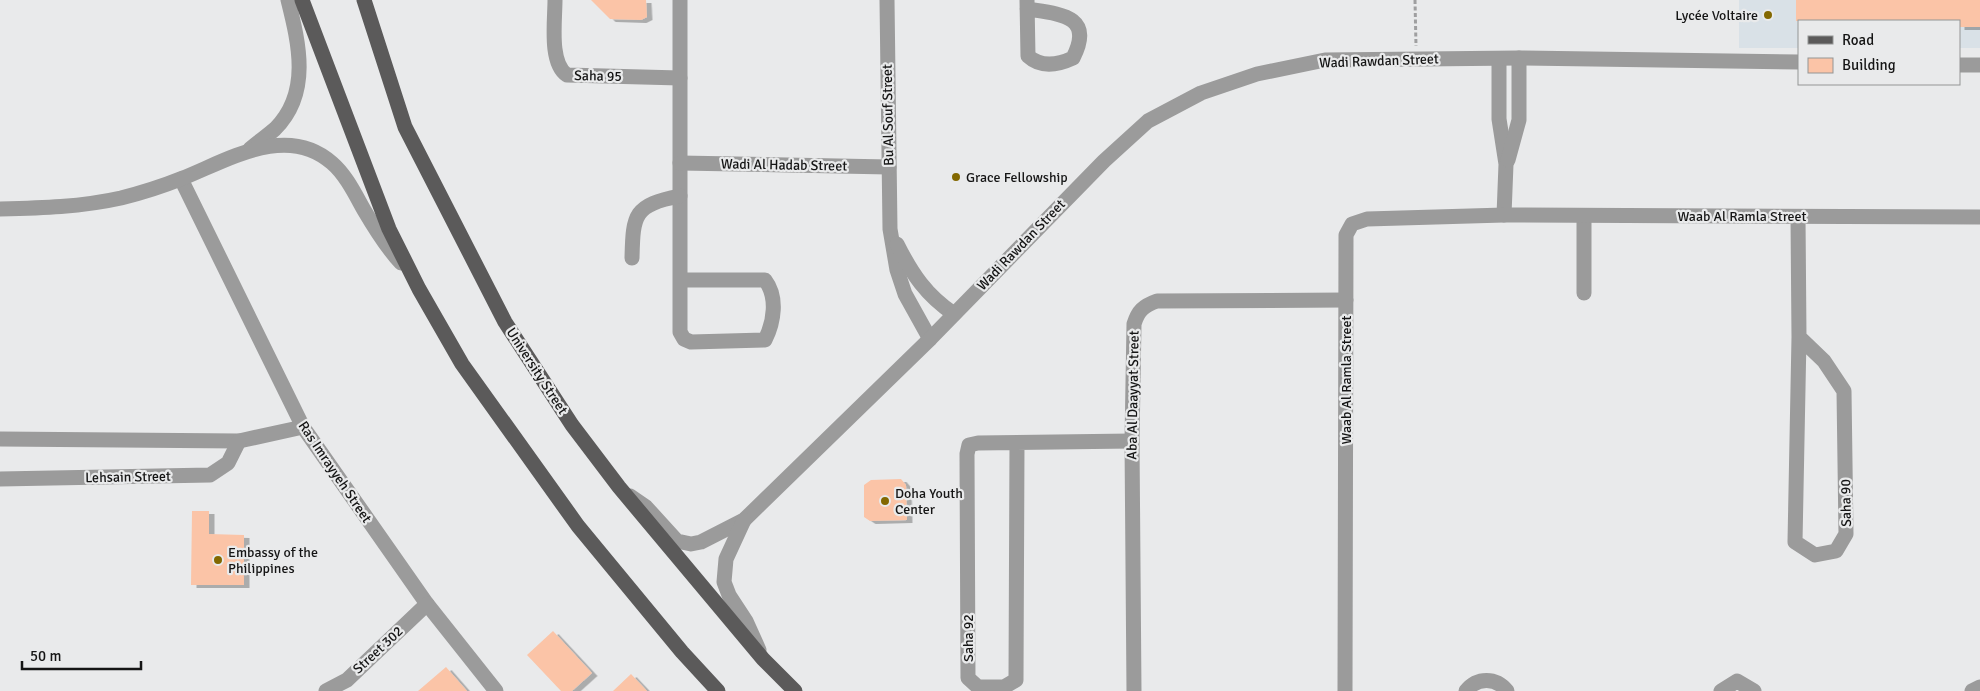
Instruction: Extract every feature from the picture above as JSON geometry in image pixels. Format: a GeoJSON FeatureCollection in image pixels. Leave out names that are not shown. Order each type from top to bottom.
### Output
{"type":"FeatureCollection","features":[{"type":"Feature","properties":{"kind":"main road"},"geometry":{"type":"LineString","coordinates":[[302,0],[389,229],[462,364],[489,405],[608,562],[682,652],[718,691]]}},
{"type":"Feature","properties":{"kind":"main road"},"geometry":{"type":"LineString","coordinates":[[357,0],[370,21]]}},
{"type":"Feature","properties":{"kind":"main road","name":"University Street"},"geometry":{"type":"LineString","coordinates":[[364,0],[405,127],[505,322],[572,425],[619,487],[763,659],[795,691]]}},
{"type":"Feature","properties":{"kind":"street"},"geometry":{"type":"LineString","coordinates":[[249,150],[275,129],[288,113],[295,101],[299,86],[297,36],[288,0]]}},
{"type":"Feature","properties":{"kind":"street","name":"Saha 95"},"geometry":{"type":"LineString","coordinates":[[555,0],[556,58],[561,71],[567,76],[680,78]]}},
{"type":"Feature","properties":{"kind":"street"},"geometry":{"type":"LineString","coordinates":[[680,0],[680,78],[680,163],[680,196],[680,280],[680,332],[684,339],[691,342],[766,340],[773,320],[774,310],[771,290],[766,280],[680,280]]}},
{"type":"Feature","properties":{"kind":"street","name":"Bu Al Souf Street"},"geometry":{"type":"LineString","coordinates":[[886,0],[890,229],[897,270],[905,294],[930,339]]}},
{"type":"Feature","properties":{"kind":"street"},"geometry":{"type":"LineString","coordinates":[[1506,164],[1519,120],[1519,58]]}},
{"type":"Feature","properties":{"kind":"street","name":"Wadi Rawdan Street"},"geometry":{"type":"LineString","coordinates":[[619,487],[646,508],[677,540],[691,544],[701,542],[744,520],[930,339],[1104,160],[1148,121],[1202,93],[1257,74],[1325,60],[1519,58],[1798,62]]}},
{"type":"Feature","properties":{"kind":"street"},"geometry":{"type":"LineString","coordinates":[[1499,59],[1499,119],[1506,164],[1504,215]]}},
{"type":"Feature","properties":{"kind":"street"},"geometry":{"type":"LineString","coordinates":[[1960,65],[1980,65]]}},
{"type":"Feature","properties":{"kind":"street"},"geometry":{"type":"LineString","coordinates":[[0,209],[91,204],[123,197],[181,179],[249,150],[279,145],[296,146],[331,162],[341,172],[365,212],[400,262],[409,268]]}},
{"type":"Feature","properties":{"kind":"street","name":"Wadi Al Hadab Street"},"geometry":{"type":"LineString","coordinates":[[680,163],[889,167]]}},
{"type":"Feature","properties":{"kind":"street","name":"Ras Imrayyeh Street"},"geometry":{"type":"LineString","coordinates":[[181,179],[303,427],[427,604],[496,691]]}},
{"type":"Feature","properties":{"kind":"street"},"geometry":{"type":"LineString","coordinates":[[632,258],[633,226],[641,210],[656,201],[680,196]]}},
{"type":"Feature","properties":{"kind":"street","name":"Waab Al Ramla Street"},"geometry":{"type":"LineString","coordinates":[[1344,691],[1346,235],[1352,224],[1367,219],[1504,215],[1980,217]]}},
{"type":"Feature","properties":{"kind":"street"},"geometry":{"type":"LineString","coordinates":[[1584,216],[1584,292]]}},
{"type":"Feature","properties":{"kind":"street","name":"Saha 90"},"geometry":{"type":"LineString","coordinates":[[1798,217],[1799,337],[1795,542],[1816,555],[1836,551],[1846,534],[1844,391],[1824,362],[1799,337]]}},
{"type":"Feature","properties":{"kind":"street","name":"Bu Al Souf Street"},"geometry":{"type":"LineString","coordinates":[[890,229],[911,272],[935,301],[954,314]]}},
{"type":"Feature","properties":{"kind":"street","name":"Aba Al Daayyat Street"},"geometry":{"type":"LineString","coordinates":[[1134,691],[1132,442],[1134,324],[1138,313],[1145,306],[1157,301],[1346,300]]}},
{"type":"Feature","properties":{"kind":"street"},"geometry":{"type":"LineString","coordinates":[[0,439],[239,441],[303,427]]}},
{"type":"Feature","properties":{"kind":"street","name":"Lehsain Street"},"geometry":{"type":"LineString","coordinates":[[0,479],[210,475],[228,463],[239,441]]}},
{"type":"Feature","properties":{"kind":"street","name":"Saha 92"},"geometry":{"type":"LineString","coordinates":[[1017,443],[1016,680],[1004,687],[978,687],[968,678],[967,454],[969,445],[978,442],[1132,442]]}},
{"type":"Feature","properties":{"kind":"street","name":"Wadi Rawdan Street"},"geometry":{"type":"LineString","coordinates":[[744,520],[726,559],[724,582],[728,595],[746,621],[763,659]]}},
{"type":"Feature","properties":{"kind":"street","name":"Street 302"},"geometry":{"type":"LineString","coordinates":[[326,691],[347,680],[427,604]]}},
{"type":"Feature","properties":{"kind":"street"},"geometry":{"type":"LineString","coordinates":[[1466,691],[1472,683],[1488,679],[1501,683],[1507,691]]}},
{"type":"Feature","properties":{"kind":"street"},"geometry":{"type":"LineString","coordinates":[[1721,691],[1738,681],[1754,691]]}},
{"type":"Feature","properties":{"kind":"street"},"geometry":{"type":"LineString","coordinates":[[1972,691],[1980,688]]}},
{"type":"Feature","properties":{"kind":"path"},"geometry":{"type":"LineString","coordinates":[[1415,0],[1416,59]]}},
{"type":"Feature","properties":{"kind":"shaded area","name":"Lycée Voltaire"},"geometry":{"type":"Polygon","coordinates":[[[1739,0],[1796,0],[1798,48],[1739,48],[1739,0]]]}},
{"type":"Feature","properties":{"kind":"shaded area"},"geometry":{"type":"Polygon","coordinates":[[[1960,27],[1980,27],[1980,48],[1960,48],[1960,27]]]}},
{"type":"Feature","properties":{"kind":"building"},"geometry":{"type":"Polygon","coordinates":[[[591,0],[646,0],[647,17],[641,20],[610,19],[591,0]]]}},
{"type":"Feature","properties":{"kind":"building"},"geometry":{"type":"Polygon","coordinates":[[[1796,0],[1980,0],[1980,27],[1960,27],[1960,20],[1796,21],[1796,0]]]}},
{"type":"Feature","properties":{"kind":"building","name":"Doha Youth Center"},"geometry":{"type":"Polygon","coordinates":[[[901,479],[906,485],[907,520],[870,521],[864,517],[864,485],[871,480],[901,479]]]}},
{"type":"Feature","properties":{"kind":"building","name":"Embassy of the Philippines"},"geometry":{"type":"Polygon","coordinates":[[[192,511],[209,511],[209,534],[244,535],[244,585],[191,585],[192,511]]]}},
{"type":"Feature","properties":{"kind":"building"},"geometry":{"type":"Polygon","coordinates":[[[553,631],[592,673],[572,691],[561,691],[527,655],[553,631]]]}},
{"type":"Feature","properties":{"kind":"building"},"geometry":{"type":"Polygon","coordinates":[[[446,667],[467,691],[418,691],[446,667]]]}},
{"type":"Feature","properties":{"kind":"building"},"geometry":{"type":"Polygon","coordinates":[[[631,674],[647,691],[613,691],[631,674]]]}},
{"type":"Feature","properties":{"kind":"place","name":"Lycée Voltaire"},"geometry":{"type":"Point","coordinates":[1768,15]}},
{"type":"Feature","properties":{"kind":"place","name":"Grace Fellowship"},"geometry":{"type":"Point","coordinates":[956,177]}},
{"type":"Feature","properties":{"kind":"place","name":"Doha Youth Center"},"geometry":{"type":"Point","coordinates":[885,501]}},
{"type":"Feature","properties":{"kind":"place","name":"Embassy of the Philippines"},"geometry":{"type":"Point","coordinates":[218,560]}}]}
